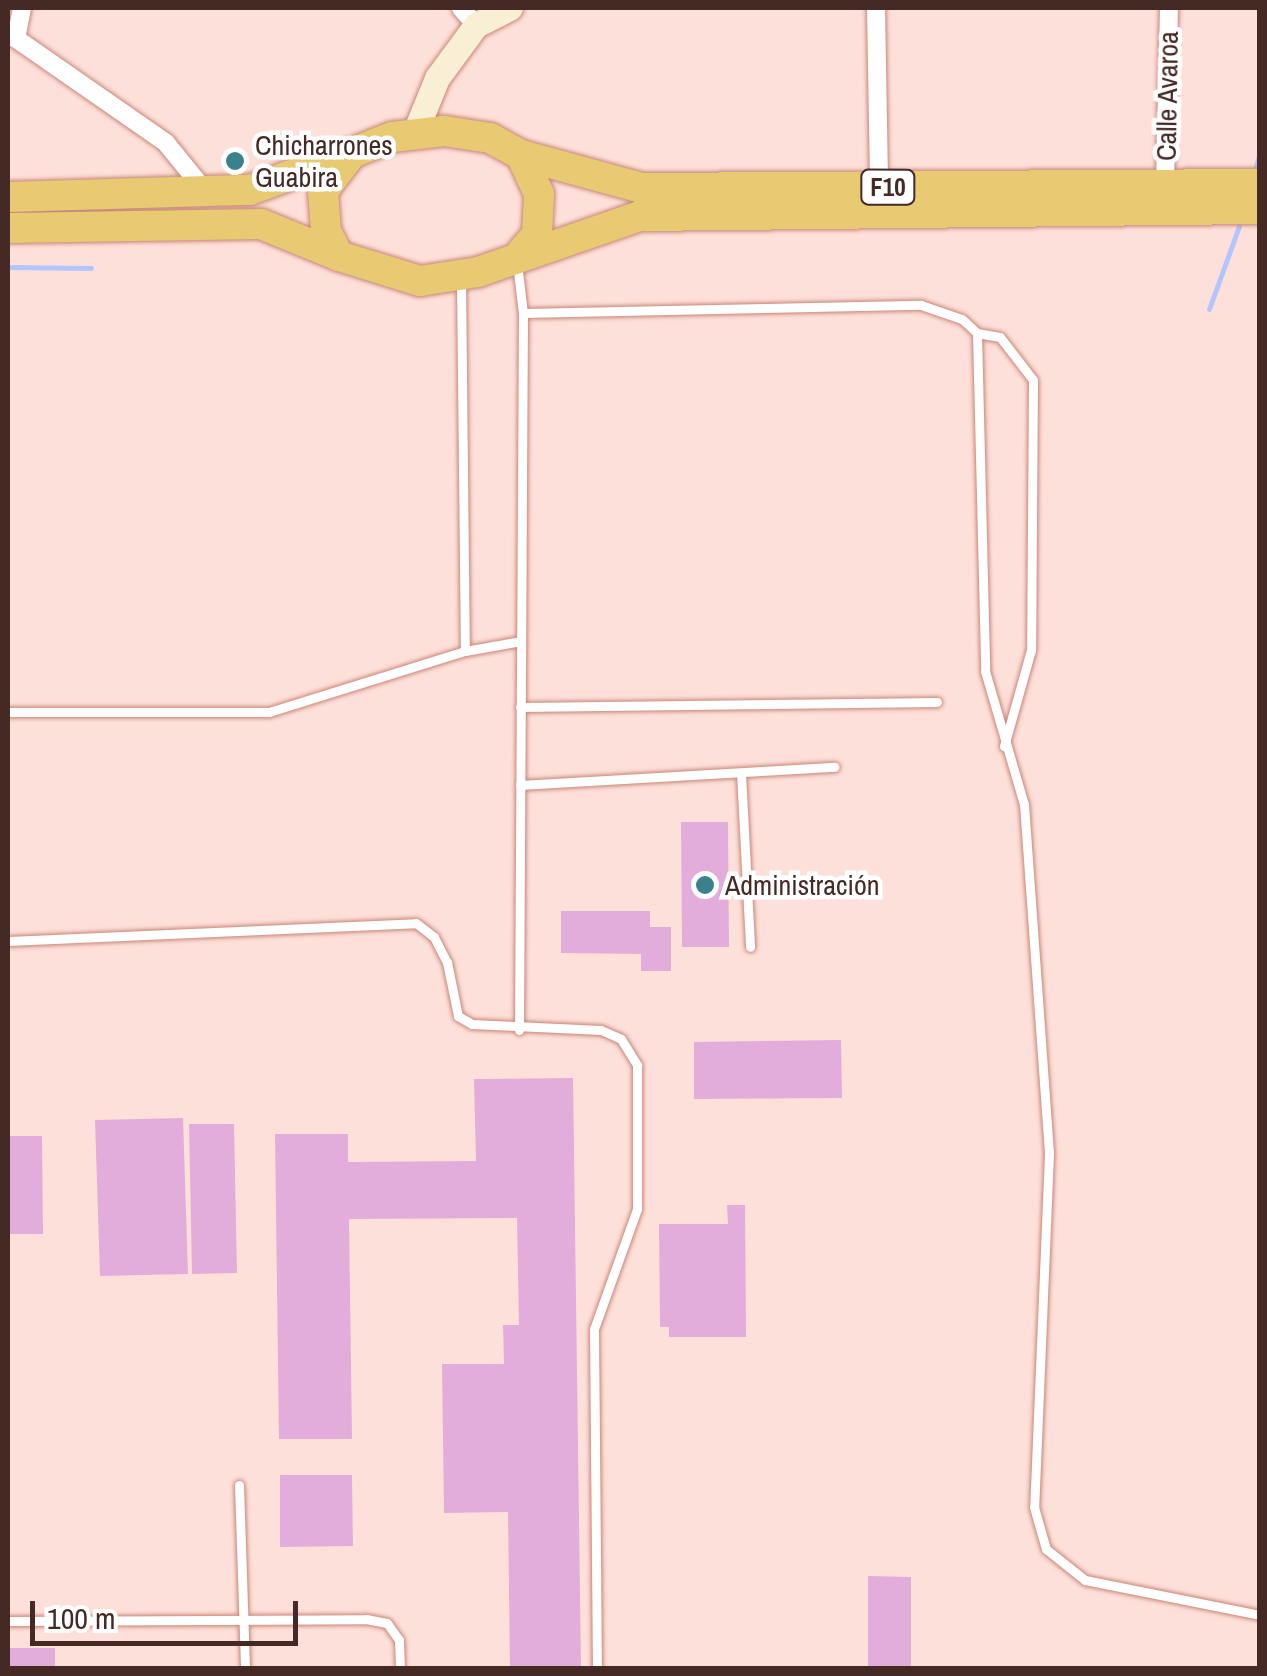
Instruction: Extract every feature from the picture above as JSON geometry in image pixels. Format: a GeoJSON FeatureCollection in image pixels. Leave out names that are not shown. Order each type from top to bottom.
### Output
{"type":"FeatureCollection","features":[{"type":"Feature","properties":{"kind":"highway","name":"F10"},"geometry":{"type":"LineString","coordinates":[[8,197],[250,190],[416,132],[468,132],[521,154],[642,188],[1260,184]]}},
{"type":"Feature","properties":{"kind":"highway"},"geometry":{"type":"LineString","coordinates":[[339,256],[326,231],[324,191],[352,153]]}},
{"type":"Feature","properties":{"kind":"highway"},"geometry":{"type":"LineString","coordinates":[[519,254],[537,234],[540,217],[539,194],[521,154]]}},
{"type":"Feature","properties":{"kind":"highway","name":"F10"},"geometry":{"type":"LineString","coordinates":[[8,228],[261,224],[339,256],[420,281],[461,276],[640,216],[1260,209]]}},
{"type":"Feature","properties":{"kind":"street"},"geometry":{"type":"LineString","coordinates":[[22,8],[12,36],[166,144],[206,192]]}},
{"type":"Feature","properties":{"kind":"street"},"geometry":{"type":"LineString","coordinates":[[416,132],[468,16],[510,8]]}},
{"type":"Feature","properties":{"kind":"street"},"geometry":{"type":"LineString","coordinates":[[876,8],[879,187]]}},
{"type":"Feature","properties":{"kind":"street","name":"Calle Avaroa"},"geometry":{"type":"LineString","coordinates":[[1165,184],[1169,8]]}},
{"type":"Feature","properties":{"kind":"lane"},"geometry":{"type":"LineString","coordinates":[[519,254],[523,313],[519,1030]]}},
{"type":"Feature","properties":{"kind":"lane"},"geometry":{"type":"LineString","coordinates":[[461,276],[465,651]]}},
{"type":"Feature","properties":{"kind":"lane"},"geometry":{"type":"LineString","coordinates":[[523,313],[921,305],[962,319],[978,333],[1000,337],[1033,380],[1031,650],[1003,748]]}},
{"type":"Feature","properties":{"kind":"lane"},"geometry":{"type":"LineString","coordinates":[[978,333],[985,671],[1003,748],[1024,804],[1049,1154],[1034,1507],[1046,1549],[1085,1580],[1260,1615]]}},
{"type":"Feature","properties":{"kind":"lane"},"geometry":{"type":"LineString","coordinates":[[8,712],[269,712],[465,651],[521,641]]}},
{"type":"Feature","properties":{"kind":"lane"},"geometry":{"type":"LineString","coordinates":[[520,707],[937,702]]}},
{"type":"Feature","properties":{"kind":"lane"},"geometry":{"type":"LineString","coordinates":[[520,786],[834,767]]}},
{"type":"Feature","properties":{"kind":"lane"},"geometry":{"type":"LineString","coordinates":[[742,772],[750,947]]}},
{"type":"Feature","properties":{"kind":"lane"},"geometry":{"type":"LineString","coordinates":[[8,941],[416,924],[434,938],[447,962],[458,1016],[472,1024],[519,1030],[601,1030],[621,1039],[637,1065],[636,1209],[594,1329],[597,1668]]}},
{"type":"Feature","properties":{"kind":"lane"},"geometry":{"type":"LineString","coordinates":[[239,1485],[245,1668]]}},
{"type":"Feature","properties":{"kind":"lane"},"geometry":{"type":"LineString","coordinates":[[8,1622],[244,1624],[328,1617],[387,1624],[399,1640],[400,1668]]}},
{"type":"Feature","properties":{"kind":"building","name":"Administración"},"geometry":{"type":"Polygon","coordinates":[[[681,822],[728,822],[729,947],[682,947],[681,822]]]}},
{"type":"Feature","properties":{"kind":"building"},"geometry":{"type":"Polygon","coordinates":[[[561,911],[650,911],[650,927],[671,927],[671,971],[641,971],[641,954],[561,953],[561,911]]]}},
{"type":"Feature","properties":{"kind":"building"},"geometry":{"type":"Polygon","coordinates":[[[841,1040],[842,1098],[694,1099],[694,1042],[841,1040]]]}},
{"type":"Feature","properties":{"kind":"building"},"geometry":{"type":"Polygon","coordinates":[[[573,1078],[581,1668],[510,1668],[508,1512],[444,1513],[442,1364],[504,1364],[503,1325],[519,1325],[517,1218],[349,1219],[352,1439],[279,1439],[275,1134],[348,1134],[348,1162],[476,1161],[474,1079],[573,1078]]]}},
{"type":"Feature","properties":{"kind":"building"},"geometry":{"type":"Polygon","coordinates":[[[183,1118],[188,1274],[100,1276],[95,1120],[183,1118]]]}},
{"type":"Feature","properties":{"kind":"building"},"geometry":{"type":"Polygon","coordinates":[[[189,1124],[234,1124],[237,1273],[192,1274],[189,1124]]]}},
{"type":"Feature","properties":{"kind":"building"},"geometry":{"type":"Polygon","coordinates":[[[8,1136],[42,1136],[43,1234],[8,1234],[8,1136]]]}},
{"type":"Feature","properties":{"kind":"building"},"geometry":{"type":"Polygon","coordinates":[[[727,1205],[745,1205],[746,1337],[669,1337],[669,1327],[660,1327],[659,1224],[728,1224],[727,1205]]]}},
{"type":"Feature","properties":{"kind":"building"},"geometry":{"type":"Polygon","coordinates":[[[280,1475],[352,1475],[353,1546],[280,1547],[280,1475]]]}},
{"type":"Feature","properties":{"kind":"building"},"geometry":{"type":"Polygon","coordinates":[[[868,1576],[911,1577],[911,1668],[868,1668],[868,1576]]]}},
{"type":"Feature","properties":{"kind":"building"},"geometry":{"type":"Polygon","coordinates":[[[8,1648],[55,1648],[55,1668],[8,1668],[8,1648]]]}},
{"type":"Feature","properties":{"kind":"waterway"},"geometry":{"type":"LineString","coordinates":[[1256,166],[1260,153]]}},
{"type":"Feature","properties":{"kind":"waterway"},"geometry":{"type":"LineString","coordinates":[[1209,309],[1239,226]]}},
{"type":"Feature","properties":{"kind":"waterway"},"geometry":{"type":"LineString","coordinates":[[8,267],[91,268]]}},
{"type":"Feature","properties":{"kind":"place","name":"Chicharrones Guabira"},"geometry":{"type":"Point","coordinates":[235,161]}},
{"type":"Feature","properties":{"kind":"place","name":"Administración"},"geometry":{"type":"Point","coordinates":[705,885]}}]}
